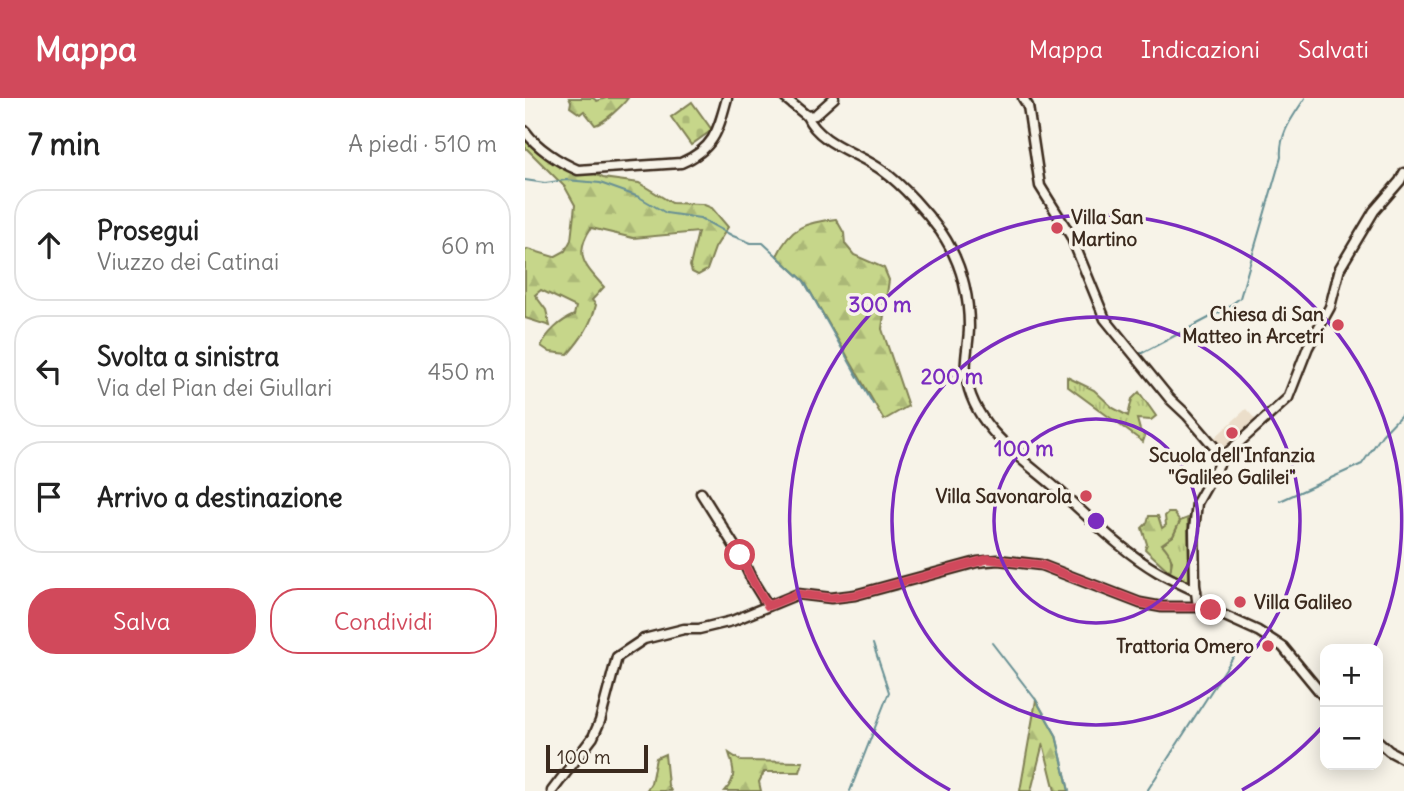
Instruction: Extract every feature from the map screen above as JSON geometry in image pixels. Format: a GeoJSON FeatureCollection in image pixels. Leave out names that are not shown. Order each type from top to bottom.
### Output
{"type":"FeatureCollection","features":[{"type":"Feature","properties":{"kind":"street"},"geometry":{"type":"LineString","coordinates":[[525,131],[532,140],[566,165],[578,170],[681,163],[695,157],[709,146],[718,130],[726,98]]}},
{"type":"Feature","properties":{"kind":"street"},"geometry":{"type":"LineString","coordinates":[[785,98],[807,116],[811,124],[840,147],[866,159],[885,172],[933,221],[952,250],[964,278],[969,326],[965,373],[971,395],[985,421],[1023,464],[1052,485],[1101,529],[1157,572],[1196,591]]}},
{"type":"Feature","properties":{"kind":"street"},"geometry":{"type":"LineString","coordinates":[[807,116],[815,115],[834,98]]}},
{"type":"Feature","properties":{"kind":"street"},"geometry":{"type":"LineString","coordinates":[[1023,98],[1028,106],[1041,186],[1070,236],[1105,319],[1170,399],[1223,457]]}},
{"type":"Feature","properties":{"kind":"street"},"geometry":{"type":"LineString","coordinates":[[1198,607],[1194,530],[1197,503],[1223,457],[1287,398],[1308,347],[1330,307],[1340,268],[1363,227],[1404,173]]}},
{"type":"Feature","properties":{"kind":"street"},"geometry":{"type":"LineString","coordinates":[[701,493],[768,606]]}},
{"type":"Feature","properties":{"kind":"street"},"geometry":{"type":"LineString","coordinates":[[552,791],[593,737],[600,721],[616,660],[626,649],[644,639],[732,621],[797,594],[831,598],[855,595],[988,559],[1041,565],[1140,603],[1162,607],[1205,607],[1275,641],[1320,692]]}},
{"type":"Feature","properties":{"kind":"street"},"geometry":{"type":"LineString","coordinates":[[1383,746],[1404,759]]}},
{"type":"Feature","properties":{"kind":"shaded area","name":"Scuola dell'Infanzia \"Galileo Galilei\""},"geometry":{"type":"Polygon","coordinates":[[[1246,409],[1257,421],[1222,453],[1211,441],[1246,409]]]}},
{"type":"Feature","properties":{"kind":"green space"},"geometry":{"type":"Polygon","coordinates":[[[569,98],[593,98],[597,101],[606,98],[628,98],[618,109],[595,125],[584,111],[580,114],[570,107],[569,98]]]}},
{"type":"Feature","properties":{"kind":"green space"},"geometry":{"type":"Polygon","coordinates":[[[692,102],[712,130],[691,145],[671,117],[692,102]]]}},
{"type":"Feature","properties":{"kind":"green space"},"geometry":{"type":"Polygon","coordinates":[[[525,130],[560,156],[603,178],[639,183],[672,203],[702,204],[712,208],[728,227],[715,248],[707,270],[698,275],[692,272],[690,266],[698,232],[633,238],[591,228],[582,253],[591,273],[604,287],[592,300],[596,305],[591,319],[568,354],[550,352],[541,346],[555,328],[574,315],[576,307],[541,290],[535,295],[546,310],[550,326],[525,318],[525,251],[528,249],[554,257],[565,251],[571,240],[575,205],[565,187],[525,147],[525,130]]]}},
{"type":"Feature","properties":{"kind":"green space"},"geometry":{"type":"Polygon","coordinates":[[[836,219],[844,233],[845,244],[854,255],[884,268],[889,280],[882,329],[908,406],[884,420],[804,281],[777,256],[793,232],[808,224],[836,219]]]}},
{"type":"Feature","properties":{"kind":"green space"},"geometry":{"type":"Polygon","coordinates":[[[1067,377],[1094,390],[1113,408],[1128,416],[1132,399],[1139,392],[1156,416],[1151,420],[1137,419],[1145,436],[1143,442],[1067,386],[1067,377]]]}},
{"type":"Feature","properties":{"kind":"green space"},"geometry":{"type":"Polygon","coordinates":[[[1174,513],[1180,521],[1173,536],[1162,544],[1171,557],[1170,572],[1145,549],[1147,544],[1142,528],[1149,516],[1158,516],[1162,528],[1166,525],[1165,516],[1174,513]]]}},
{"type":"Feature","properties":{"kind":"green space"},"geometry":{"type":"Polygon","coordinates":[[[1188,518],[1189,583],[1170,572],[1172,561],[1161,544],[1173,536],[1180,521],[1188,518]]]}},
{"type":"Feature","properties":{"kind":"green space"},"geometry":{"type":"Polygon","coordinates":[[[1036,700],[1056,735],[1069,791],[1055,791],[1043,743],[1031,791],[1020,791],[1036,700]]]}},
{"type":"Feature","properties":{"kind":"green space"},"geometry":{"type":"Polygon","coordinates":[[[729,753],[741,761],[803,762],[800,772],[764,772],[759,782],[761,791],[725,791],[733,773],[729,753]]]}},
{"type":"Feature","properties":{"kind":"green space"},"geometry":{"type":"Polygon","coordinates":[[[665,754],[671,791],[646,791],[651,783],[656,758],[665,754]]]}},
{"type":"Feature","properties":{"kind":"waterway"},"geometry":{"type":"LineString","coordinates":[[1140,354],[1224,310],[1240,298],[1281,157],[1282,140],[1305,98]]}},
{"type":"Feature","properties":{"kind":"waterway"},"geometry":{"type":"LineString","coordinates":[[525,180],[545,183],[566,180],[600,183],[639,197],[666,213],[700,218],[733,236],[751,243],[763,243],[804,281],[873,404]]}},
{"type":"Feature","properties":{"kind":"waterway"},"geometry":{"type":"LineString","coordinates":[[1280,501],[1362,464],[1382,435],[1404,412]]}},
{"type":"Feature","properties":{"kind":"waterway"},"geometry":{"type":"LineString","coordinates":[[992,643],[1036,700],[1056,735],[1069,791]]}},
{"type":"Feature","properties":{"kind":"waterway"},"geometry":{"type":"LineString","coordinates":[[850,791],[889,692],[873,644]]}},
{"type":"Feature","properties":{"kind":"waterway"},"geometry":{"type":"LineString","coordinates":[[1147,791],[1241,645]]}},
{"type":"Feature","properties":{"kind":"place","name":"Villa San Martino"},"geometry":{"type":"Point","coordinates":[1057,228]}},
{"type":"Feature","properties":{"kind":"place","name":"Chiesa di San Matteo in Arcetri"},"geometry":{"type":"Point","coordinates":[1338,325]}},
{"type":"Feature","properties":{"kind":"place","name":"Scuola dell'Infanzia \"Galileo Galilei\""},"geometry":{"type":"Point","coordinates":[1232,433]}},
{"type":"Feature","properties":{"kind":"place","name":"Villa Savonarola"},"geometry":{"type":"Point","coordinates":[1086,496]}},
{"type":"Feature","properties":{"kind":"place","name":"Villa Galileo"},"geometry":{"type":"Point","coordinates":[1240,602]}},
{"type":"Feature","properties":{"kind":"place","name":"Trattoria Omero"},"geometry":{"type":"Point","coordinates":[1268,646]}},
{"type":"Feature","properties":{"kind":"route"},"geometry":{"type":"LineString","coordinates":[[740,555],[768,606],[797,594],[831,598],[855,595],[988,559],[1041,565],[1140,603],[1162,607],[1205,607],[1211,610]]}}]}
